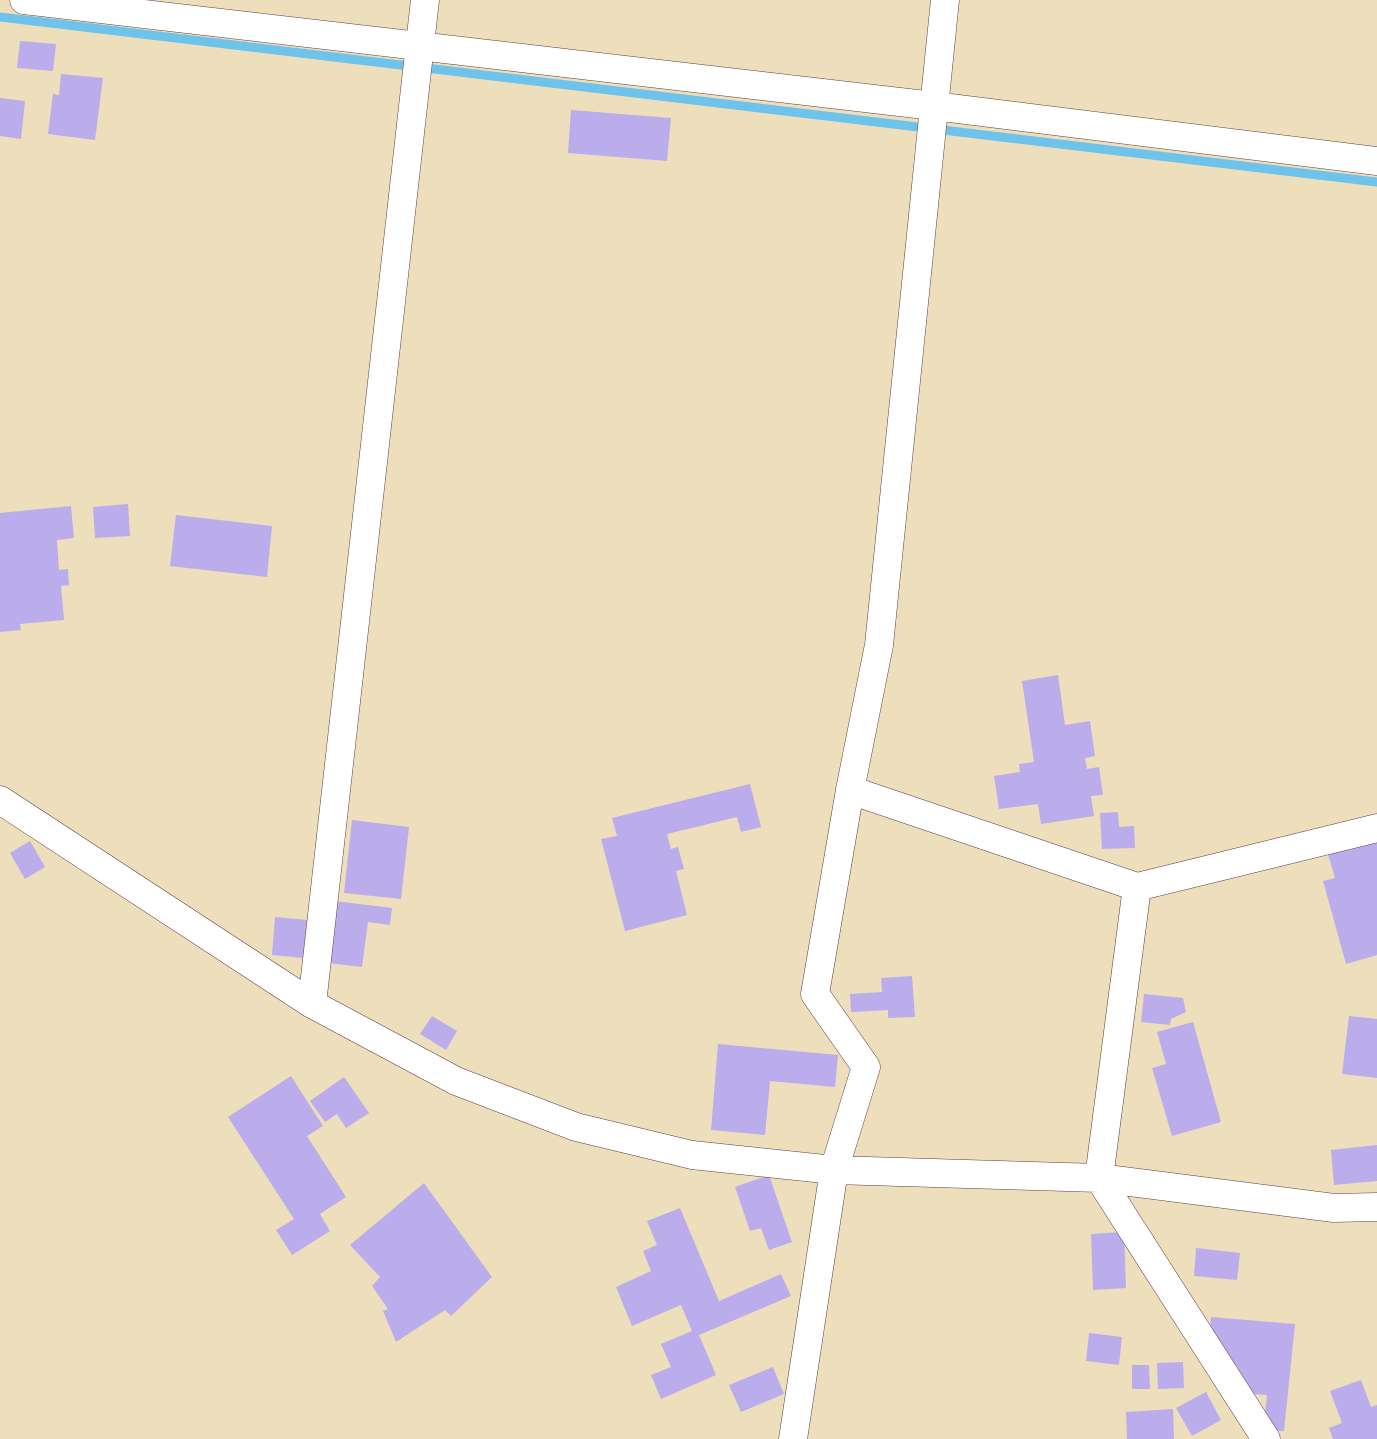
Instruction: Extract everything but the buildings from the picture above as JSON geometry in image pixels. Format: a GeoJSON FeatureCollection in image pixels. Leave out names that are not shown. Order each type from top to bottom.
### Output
{"type":"FeatureCollection","features":[{"type":"Feature","properties":{"kind":"street"},"geometry":{"type":"LineString","coordinates":[[24,0],[934,106],[1377,161]]}},
{"type":"Feature","properties":{"kind":"street"},"geometry":{"type":"LineString","coordinates":[[312,1004],[425,0]]}},
{"type":"Feature","properties":{"kind":"street"},"geometry":{"type":"LineString","coordinates":[[793,1439],[834,1170],[866,1067],[815,994],[850,790],[878,645],[945,0]]}},
{"type":"Feature","properties":{"kind":"street"},"geometry":{"type":"LineString","coordinates":[[850,790],[1137,886],[1377,828]]}},
{"type":"Feature","properties":{"kind":"street"},"geometry":{"type":"LineString","coordinates":[[0,800],[312,1004],[456,1081],[576,1127],[692,1155],[834,1170],[1099,1178],[1334,1208],[1377,1207]]}},
{"type":"Feature","properties":{"kind":"street"},"geometry":{"type":"LineString","coordinates":[[1137,886],[1099,1178],[1266,1439]]}},
{"type":"Feature","properties":{"kind":"waterway"},"geometry":{"type":"LineString","coordinates":[[0,17],[1377,182]]}}]}
